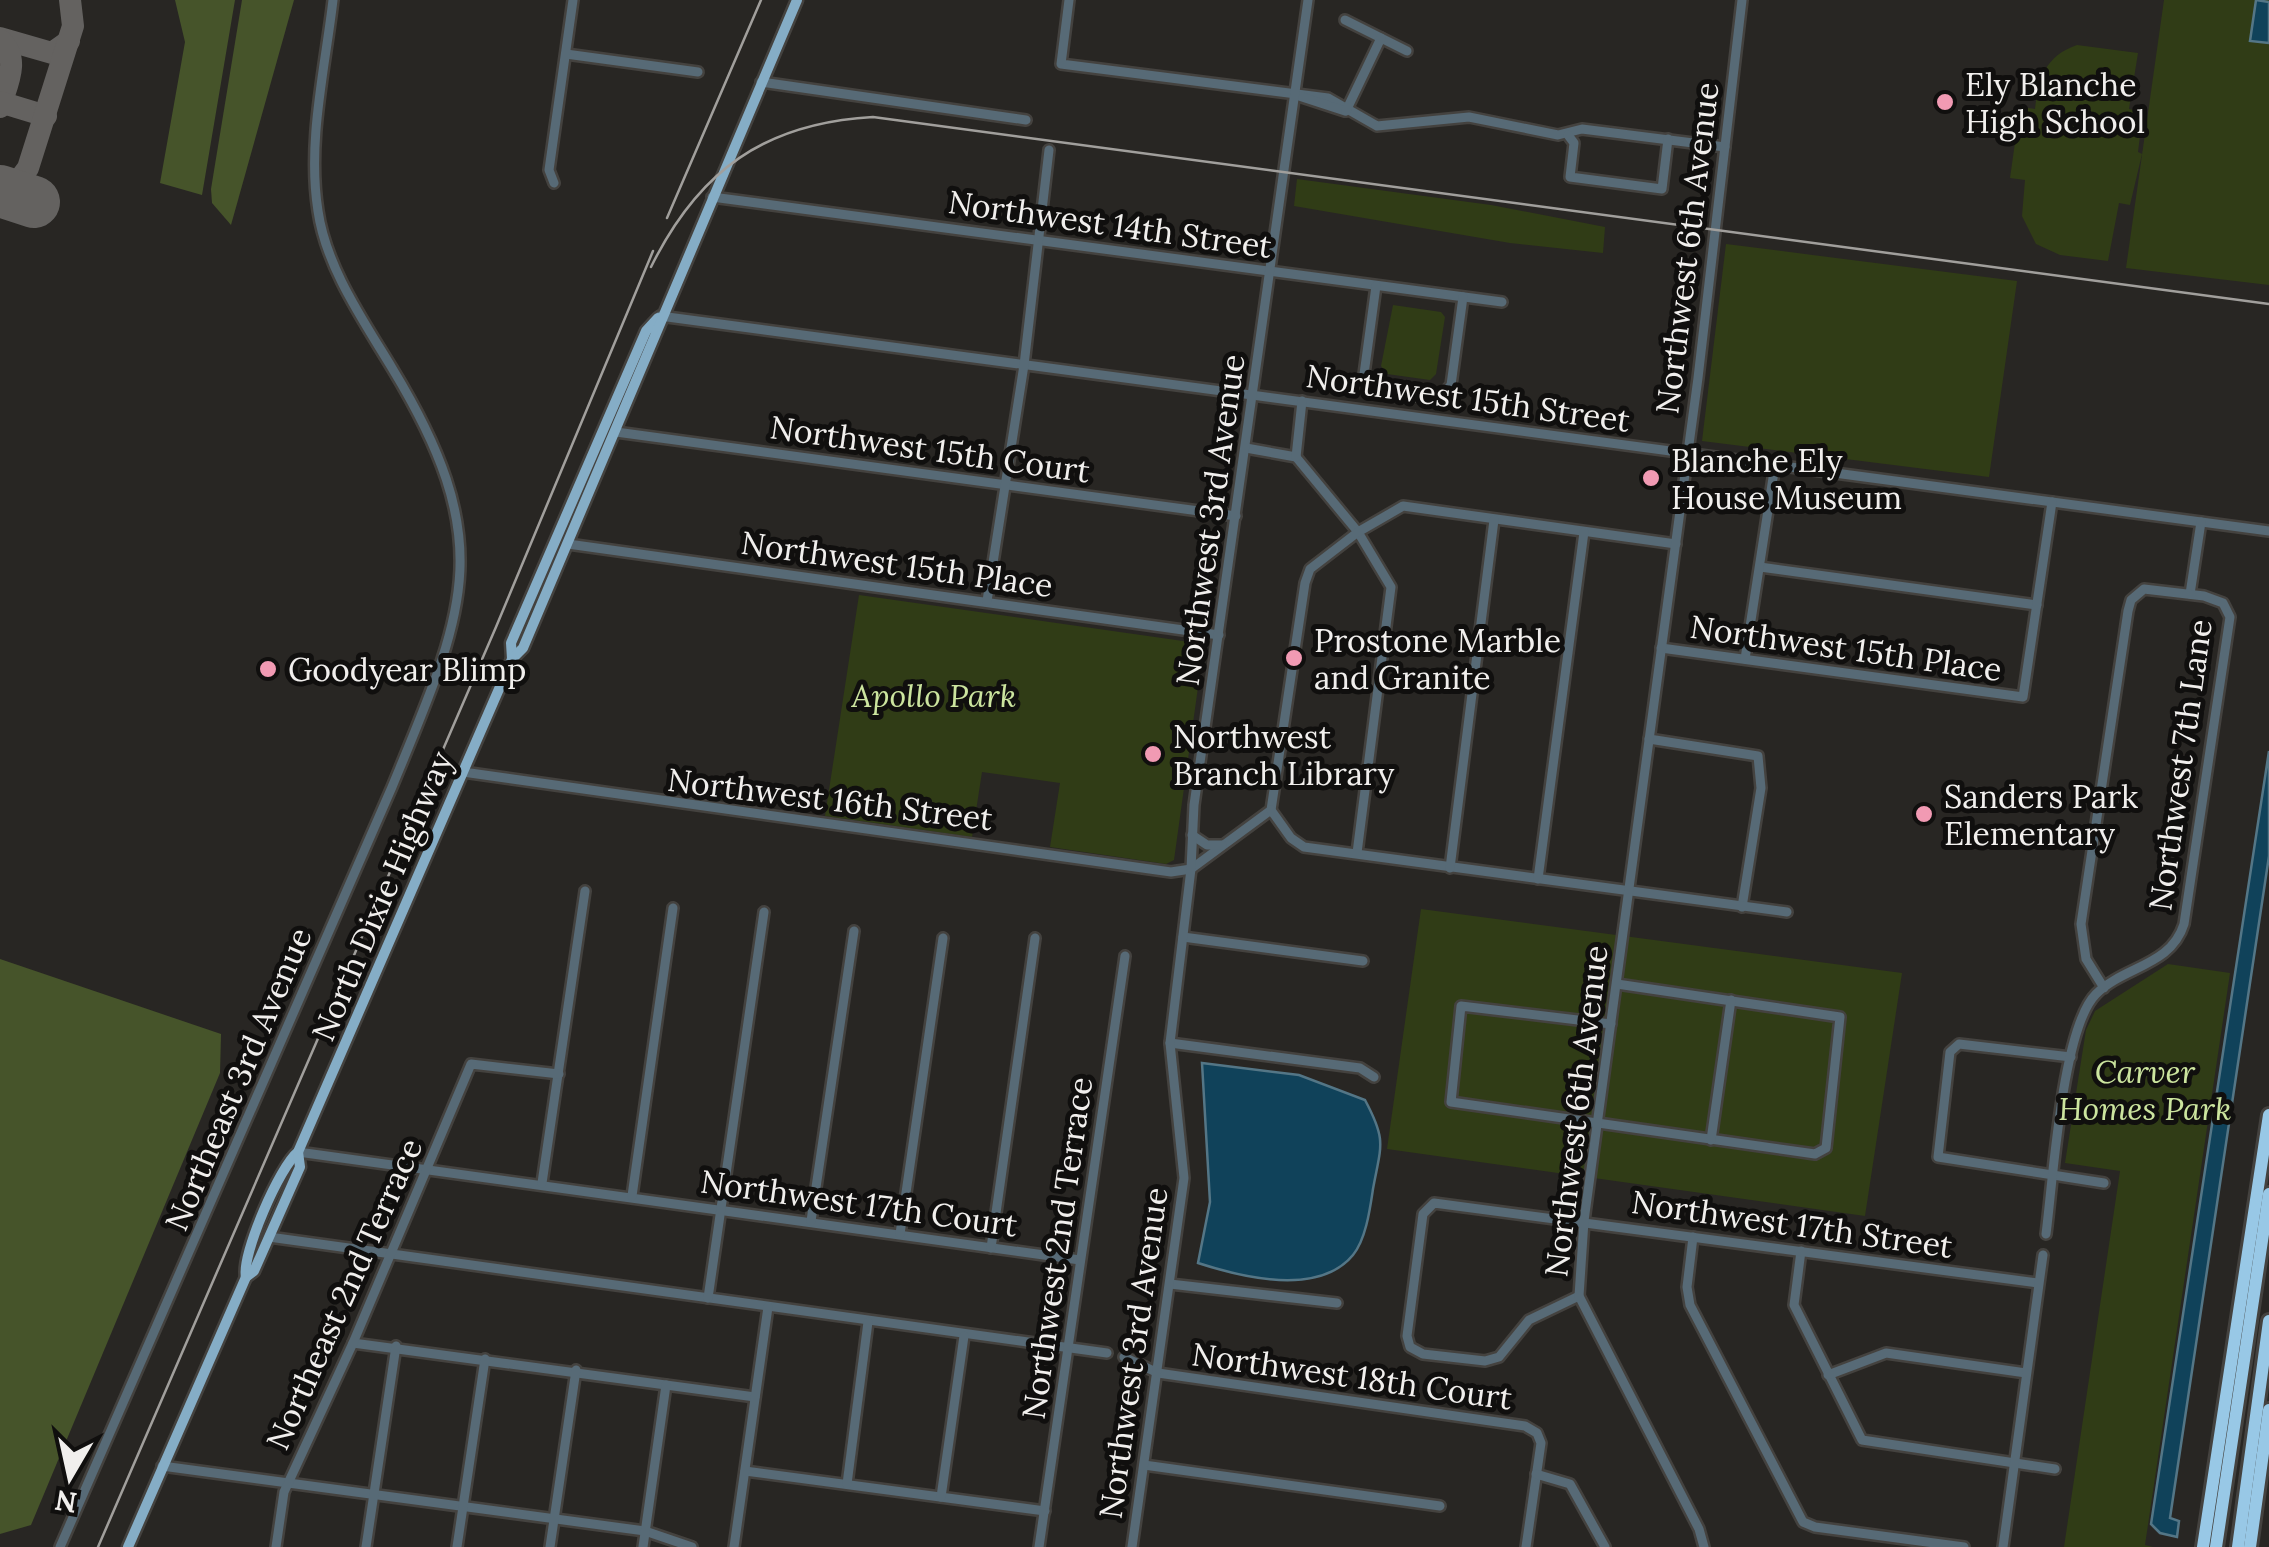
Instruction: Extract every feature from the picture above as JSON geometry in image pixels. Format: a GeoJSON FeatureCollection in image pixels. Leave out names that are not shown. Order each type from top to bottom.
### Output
{"type":"FeatureCollection","features":[{"type":"Feature","properties":{"kind":"highway"},"geometry":{"type":"LineString","coordinates":[[2204,1547],[2269,1115]]}},
{"type":"Feature","properties":{"kind":"highway"},"geometry":{"type":"LineString","coordinates":[[2216,1547],[2269,1194]]}},
{"type":"Feature","properties":{"kind":"highway"},"geometry":{"type":"LineString","coordinates":[[2238,1547],[2269,1321]]}},
{"type":"Feature","properties":{"kind":"highway"},"geometry":{"type":"LineString","coordinates":[[2250,1547],[2269,1410]]}},
{"type":"Feature","properties":{"kind":"main road","name":"North Dixie Highway"},"geometry":{"type":"LineString","coordinates":[[246,1277],[243,1264],[288,1160],[298,1152],[512,660],[523,648],[658,336],[660,316],[797,0]]}},
{"type":"Feature","properties":{"kind":"main road","name":"North Dixie Highway"},"geometry":{"type":"LineString","coordinates":[[512,660],[511,643],[646,331],[660,316]]}},
{"type":"Feature","properties":{"kind":"main road","name":"North Dixie Highway"},"geometry":{"type":"LineString","coordinates":[[128,1547],[246,1277],[254,1271],[300,1167],[298,1152]]}},
{"type":"Feature","properties":{"kind":"street","name":"Northeast 3rd Avenue"},"geometry":{"type":"LineString","coordinates":[[60,1547],[392,787],[454,628],[460,558],[458,521],[445,468],[424,420],[353,303],[318,213],[314,150],[334,0]]}},
{"type":"Feature","properties":{"kind":"street"},"geometry":{"type":"LineString","coordinates":[[554,183],[549,170],[573,0]]}},
{"type":"Feature","properties":{"kind":"street"},"geometry":{"type":"LineString","coordinates":[[1070,0],[1061,64],[1328,98],[1377,126],[1469,116],[1568,135],[1582,129],[1724,147]]}},
{"type":"Feature","properties":{"kind":"street","name":"Northwest 3rd Avenue"},"geometry":{"type":"LineString","coordinates":[[1132,1547],[1184,1178],[1170,1042],[1192,870],[1192,835],[1308,0]]}},
{"type":"Feature","properties":{"kind":"street","name":"Northwest 6th Avenue"},"geometry":{"type":"LineString","coordinates":[[1704,1547],[1699,1529],[1579,1296],[1584,1220],[1688,453],[1742,0]]}},
{"type":"Feature","properties":{"kind":"street"},"geometry":{"type":"LineString","coordinates":[[1346,20],[1407,51]]}},
{"type":"Feature","properties":{"kind":"street"},"geometry":{"type":"LineString","coordinates":[[1346,111],[1381,38]]}},
{"type":"Feature","properties":{"kind":"street"},"geometry":{"type":"LineString","coordinates":[[566,54],[698,72]]}},
{"type":"Feature","properties":{"kind":"street"},"geometry":{"type":"LineString","coordinates":[[761,82],[1026,120]]}},
{"type":"Feature","properties":{"kind":"street"},"geometry":{"type":"LineString","coordinates":[[1568,135],[1574,143],[1570,177],[1662,189],[1668,139]]}},
{"type":"Feature","properties":{"kind":"street"},"geometry":{"type":"LineString","coordinates":[[987,600],[1024,364],[1049,150]]}},
{"type":"Feature","properties":{"kind":"street","name":"Northwest 14th Street"},"geometry":{"type":"LineString","coordinates":[[712,197],[1502,302]]}},
{"type":"Feature","properties":{"kind":"street"},"geometry":{"type":"LineString","coordinates":[[1376,286],[1364,374],[1368,382],[1376,389],[1436,397],[1445,394],[1451,385],[1463,297]]}},
{"type":"Feature","properties":{"kind":"street","name":"Northwest 15th Street"},"geometry":{"type":"LineString","coordinates":[[660,316],[2269,531]]}},
{"type":"Feature","properties":{"kind":"street"},"geometry":{"type":"LineString","coordinates":[[1296,457],[1302,401]]}},
{"type":"Feature","properties":{"kind":"street","name":"Northwest 15th Court"},"geometry":{"type":"LineString","coordinates":[[616,432],[1236,516]]}},
{"type":"Feature","properties":{"kind":"street"},"geometry":{"type":"LineString","coordinates":[[1246,448],[1296,457],[1358,532],[1392,588],[1357,853]]}},
{"type":"Feature","properties":{"kind":"street"},"geometry":{"type":"LineString","coordinates":[[1745,659],[1775,465]]}},
{"type":"Feature","properties":{"kind":"street"},"geometry":{"type":"LineString","coordinates":[[1760,567],[2037,605],[2052,502]]}},
{"type":"Feature","properties":{"kind":"street"},"geometry":{"type":"LineString","coordinates":[[1676,544],[1403,506],[1358,532],[1310,568],[1305,583],[1271,810],[1291,838],[1304,847],[1787,912]]}},
{"type":"Feature","properties":{"kind":"street"},"geometry":{"type":"LineString","coordinates":[[1450,868],[1494,520]]}},
{"type":"Feature","properties":{"kind":"street"},"geometry":{"type":"LineString","coordinates":[[2046,1234],[2076,1024],[2104,988],[2086,959],[2081,924],[2128,611],[2131,600],[2144,589],[2190,594],[2201,522]]}},
{"type":"Feature","properties":{"kind":"street"},"geometry":{"type":"LineString","coordinates":[[1538,879],[1584,532]]}},
{"type":"Feature","properties":{"kind":"street","name":"Northwest 15th Place"},"geometry":{"type":"LineString","coordinates":[[568,544],[1219,635]]}},
{"type":"Feature","properties":{"kind":"street","name":"Northwest 7th Lane"},"geometry":{"type":"LineString","coordinates":[[2104,988],[2164,954],[2176,944],[2184,924],[2230,617],[2224,603],[2190,594]]}},
{"type":"Feature","properties":{"kind":"street","name":"Northwest 15th Place"},"geometry":{"type":"LineString","coordinates":[[1661,648],[2023,697],[2037,605]]}},
{"type":"Feature","properties":{"kind":"street"},"geometry":{"type":"LineString","coordinates":[[1649,739],[1758,756],[1761,788],[1742,906]]}},
{"type":"Feature","properties":{"kind":"street","name":"Northwest 16th Street"},"geometry":{"type":"LineString","coordinates":[[463,772],[1171,872],[1192,870]]}},
{"type":"Feature","properties":{"kind":"street"},"geometry":{"type":"LineString","coordinates":[[1192,870],[1271,810]]}},
{"type":"Feature","properties":{"kind":"street"},"geometry":{"type":"LineString","coordinates":[[1192,835],[1207,845],[1225,844]]}},
{"type":"Feature","properties":{"kind":"street"},"geometry":{"type":"LineString","coordinates":[[542,1183],[585,891]]}},
{"type":"Feature","properties":{"kind":"street"},"geometry":{"type":"LineString","coordinates":[[632,1196],[673,908]]}},
{"type":"Feature","properties":{"kind":"street"},"geometry":{"type":"LineString","coordinates":[[708,1298],[764,912]]}},
{"type":"Feature","properties":{"kind":"street"},"geometry":{"type":"LineString","coordinates":[[811,1221],[854,932]]}},
{"type":"Feature","properties":{"kind":"street"},"geometry":{"type":"LineString","coordinates":[[1183,937],[1362,961]]}},
{"type":"Feature","properties":{"kind":"street"},"geometry":{"type":"LineString","coordinates":[[900,1234],[943,938]]}},
{"type":"Feature","properties":{"kind":"street"},"geometry":{"type":"LineString","coordinates":[[991,1248],[1035,938]]}},
{"type":"Feature","properties":{"kind":"street","name":"Northwest 2nd Terrace"},"geometry":{"type":"LineString","coordinates":[[1039,1547],[1125,956]]}},
{"type":"Feature","properties":{"kind":"street"},"geometry":{"type":"LineString","coordinates":[[1610,1024],[1461,1006],[1451,1102],[1821,1154],[1826,1148],[1840,1017],[1617,984]]}},
{"type":"Feature","properties":{"kind":"street"},"geometry":{"type":"LineString","coordinates":[[1711,1140],[1731,1000]]}},
{"type":"Feature","properties":{"kind":"street"},"geometry":{"type":"LineString","coordinates":[[1170,1042],[1360,1068],[1374,1076]]}},
{"type":"Feature","properties":{"kind":"street"},"geometry":{"type":"LineString","coordinates":[[2071,1057],[1958,1044],[1950,1052],[1938,1157],[2104,1183]]}},
{"type":"Feature","properties":{"kind":"street","name":"Northeast 2nd Terrace"},"geometry":{"type":"LineString","coordinates":[[276,1547],[288,1485],[353,1343],[471,1064],[559,1074]]}},
{"type":"Feature","properties":{"kind":"street","name":"Northwest 17th Court"},"geometry":{"type":"LineString","coordinates":[[298,1152],[1080,1260]]}},
{"type":"Feature","properties":{"kind":"street","name":"Northwest 17th Street"},"geometry":{"type":"LineString","coordinates":[[1579,1296],[1528,1320],[1500,1357],[1469,1359],[1423,1354],[1410,1346],[1407,1336],[1423,1214],[1434,1203],[2038,1283]]}},
{"type":"Feature","properties":{"kind":"street"},"geometry":{"type":"LineString","coordinates":[[269,1237],[964,1336],[1106,1352]]}},
{"type":"Feature","properties":{"kind":"street"},"geometry":{"type":"LineString","coordinates":[[1693,1237],[1687,1286],[1690,1305],[1803,1522],[1815,1528],[1964,1547]]}},
{"type":"Feature","properties":{"kind":"street"},"geometry":{"type":"LineString","coordinates":[[1801,1251],[1794,1305],[1862,1440],[2055,1470]]}},
{"type":"Feature","properties":{"kind":"street"},"geometry":{"type":"LineString","coordinates":[[2003,1547],[2042,1255]]}},
{"type":"Feature","properties":{"kind":"street"},"geometry":{"type":"LineString","coordinates":[[1170,1284],[1337,1304]]}},
{"type":"Feature","properties":{"kind":"street"},"geometry":{"type":"LineString","coordinates":[[734,1547],[768,1307]]}},
{"type":"Feature","properties":{"kind":"street"},"geometry":{"type":"LineString","coordinates":[[847,1484],[868,1322]]}},
{"type":"Feature","properties":{"kind":"street"},"geometry":{"type":"LineString","coordinates":[[941,1497],[964,1336]]}},
{"type":"Feature","properties":{"kind":"street"},"geometry":{"type":"LineString","coordinates":[[353,1343],[576,1370],[755,1398]]}},
{"type":"Feature","properties":{"kind":"street"},"geometry":{"type":"LineString","coordinates":[[366,1547],[396,1346]]}},
{"type":"Feature","properties":{"kind":"street"},"geometry":{"type":"LineString","coordinates":[[1828,1375],[1886,1353],[2026,1373]]}},
{"type":"Feature","properties":{"kind":"street","name":"Northwest 18th Court"},"geometry":{"type":"LineString","coordinates":[[1124,1357],[1158,1374],[1526,1426],[1538,1433],[1541,1444],[1536,1474]]}},
{"type":"Feature","properties":{"kind":"street"},"geometry":{"type":"LineString","coordinates":[[457,1547],[486,1359]]}},
{"type":"Feature","properties":{"kind":"street"},"geometry":{"type":"LineString","coordinates":[[550,1547],[576,1370]]}},
{"type":"Feature","properties":{"kind":"street"},"geometry":{"type":"LineString","coordinates":[[643,1547],[666,1385]]}},
{"type":"Feature","properties":{"kind":"street"},"geometry":{"type":"LineString","coordinates":[[1144,1465],[1440,1506]]}},
{"type":"Feature","properties":{"kind":"street"},"geometry":{"type":"LineString","coordinates":[[162,1466],[645,1531],[692,1547]]}},
{"type":"Feature","properties":{"kind":"street"},"geometry":{"type":"LineString","coordinates":[[745,1471],[1044,1512]]}},
{"type":"Feature","properties":{"kind":"street"},"geometry":{"type":"LineString","coordinates":[[1526,1547],[1536,1474],[1570,1484],[1606,1547]]}},
{"type":"Feature","properties":{"kind":"green space"},"geometry":{"type":"Polygon","coordinates":[[[175,0],[235,0],[202,195],[160,183],[185,42],[175,0]]]}},
{"type":"Feature","properties":{"kind":"green space"},"geometry":{"type":"Polygon","coordinates":[[[242,0],[294,0],[231,225],[212,203],[211,189],[242,0]]]}},
{"type":"Feature","properties":{"kind":"green space"},"geometry":{"type":"Polygon","coordinates":[[[2164,0],[2269,0],[2269,285],[2126,268],[2164,0]]]}},
{"type":"Feature","properties":{"kind":"green space"},"geometry":{"type":"Polygon","coordinates":[[[2077,45],[2138,53],[2129,109],[2143,112],[2138,152],[2142,154],[2130,205],[2119,203],[2108,261],[2060,255],[2036,244],[2022,216],[2025,180],[2010,178],[2020,107],[2035,109],[2039,87],[2051,62],[2077,45]]]}},
{"type":"Feature","properties":{"kind":"green space"},"geometry":{"type":"Polygon","coordinates":[[[1297,179],[1491,205],[1605,227],[1603,253],[1510,243],[1294,206],[1297,179]]]}},
{"type":"Feature","properties":{"kind":"green space"},"geometry":{"type":"Polygon","coordinates":[[[1726,244],[2017,281],[1989,477],[1702,441],[1726,244]]]}},
{"type":"Feature","properties":{"kind":"green space"},"geometry":{"type":"Polygon","coordinates":[[[1393,305],[1441,312],[1445,317],[1436,374],[1430,380],[1387,374],[1381,366],[1393,305]]]}},
{"type":"Feature","properties":{"kind":"green space","name":"Apollo Park"},"geometry":{"type":"Polygon","coordinates":[[[859,595],[1204,644],[1174,860],[1166,864],[1050,847],[1060,783],[982,772],[972,837],[825,816],[859,595]]]}},
{"type":"Feature","properties":{"kind":"green space"},"geometry":{"type":"Polygon","coordinates":[[[1421,909],[1902,973],[1865,1216],[1387,1149],[1421,909]]]}},
{"type":"Feature","properties":{"kind":"green space"},"geometry":{"type":"Polygon","coordinates":[[[0,959],[221,1034],[220,1073],[31,1525],[0,1534],[0,959]]]}},
{"type":"Feature","properties":{"kind":"green space","name":"Carver Homes Park"},"geometry":{"type":"Polygon","coordinates":[[[2168,964],[2230,973],[2145,1545],[2153,1547],[2064,1547],[2120,1171],[2065,1163],[2086,1030],[2095,1011],[2168,964]]]}},
{"type":"Feature","properties":{"kind":"water"},"geometry":{"type":"Polygon","coordinates":[[[2256,0],[2269,2],[2269,43],[2250,41],[2256,0]]]}},
{"type":"Feature","properties":{"kind":"water"},"geometry":{"type":"Polygon","coordinates":[[[2269,751],[2269,856],[2170,1518],[2179,1521],[2177,1537],[2160,1533],[2151,1524],[2269,751]]]}},
{"type":"Feature","properties":{"kind":"water"},"geometry":{"type":"Polygon","coordinates":[[[1202,1063],[1299,1075],[1365,1100],[1377,1125],[1378,1162],[1361,1241],[1338,1268],[1300,1280],[1278,1280],[1235,1274],[1198,1263],[1210,1202],[1202,1063]]]}},
{"type":"Feature","properties":{"kind":"taxiway"},"geometry":{"type":"LineString","coordinates":[[0,186],[19,180],[28,168],[73,26],[70,0]]}},
{"type":"Feature","properties":{"kind":"taxiway"},"geometry":{"type":"LineString","coordinates":[[0,38],[52,53],[69,41]]}},
{"type":"Feature","properties":{"kind":"taxiway"},"geometry":{"type":"LineString","coordinates":[[0,40],[11,63],[0,107]]}},
{"type":"Feature","properties":{"kind":"taxiway"},"geometry":{"type":"LineString","coordinates":[[0,102],[46,116]]}},
{"type":"Feature","properties":{"kind":"runway"},"geometry":{"type":"LineString","coordinates":[[0,191],[34,202]]}},
{"type":"Feature","properties":{"kind":"railway"},"geometry":{"type":"LineString","coordinates":[[667,218],[761,0]]}},
{"type":"Feature","properties":{"kind":"railway"},"geometry":{"type":"LineString","coordinates":[[651,267],[691,203],[740,158],[799,129],[873,117],[2269,304]]}},
{"type":"Feature","properties":{"kind":"railway"},"geometry":{"type":"LineString","coordinates":[[98,1547],[496,627],[653,251]]}},
{"type":"Feature","properties":{"kind":"place","name":"Ely Blanche High School"},"geometry":{"type":"Point","coordinates":[1945,102]}},
{"type":"Feature","properties":{"kind":"place","name":"Blanche Ely House Museum"},"geometry":{"type":"Point","coordinates":[1651,478]}},
{"type":"Feature","properties":{"kind":"place","name":"Prostone Marble and Granite"},"geometry":{"type":"Point","coordinates":[1294,658]}},
{"type":"Feature","properties":{"kind":"place","name":"Goodyear Blimp"},"geometry":{"type":"Point","coordinates":[268,669]}},
{"type":"Feature","properties":{"kind":"place","name":"Northwest Branch Library"},"geometry":{"type":"Point","coordinates":[1153,754]}},
{"type":"Feature","properties":{"kind":"place","name":"Sanders Park Elementary"},"geometry":{"type":"Point","coordinates":[1924,814]}}]}
